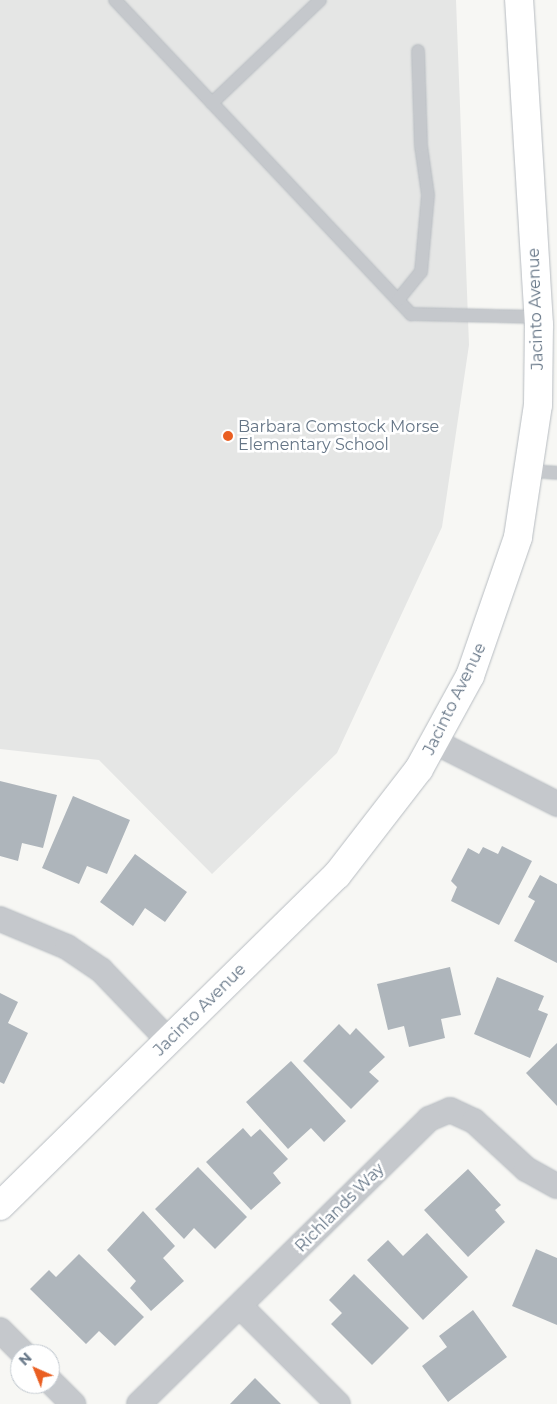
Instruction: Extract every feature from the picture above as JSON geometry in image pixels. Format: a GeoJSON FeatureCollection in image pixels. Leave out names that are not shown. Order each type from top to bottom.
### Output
{"type":"FeatureCollection","features":[{"type":"Feature","properties":{"kind":"street","name":"Jacinto Avenue"},"geometry":{"type":"LineString","coordinates":[[0,1206],[337,875],[380,824],[435,742],[470,676],[500,602],[544,472],[538,405],[539,317],[519,0]]}},
{"type":"Feature","properties":{"kind":"street"},"geometry":{"type":"LineString","coordinates":[[435,742],[557,804]]}},
{"type":"Feature","properties":{"kind":"street"},"geometry":{"type":"LineString","coordinates":[[0,919],[67,947],[101,970],[169,1041]]}},
{"type":"Feature","properties":{"kind":"street","name":"Richlands Way"},"geometry":{"type":"LineString","coordinates":[[139,1404],[241,1306],[429,1119],[450,1110],[474,1121],[526,1169],[557,1186]]}},
{"type":"Feature","properties":{"kind":"street"},"geometry":{"type":"LineString","coordinates":[[241,1306],[338,1404]]}},
{"type":"Feature","properties":{"kind":"street"},"geometry":{"type":"LineString","coordinates":[[0,1330],[14,1344]]}},
{"type":"Feature","properties":{"kind":"street"},"geometry":{"type":"LineString","coordinates":[[60,1391],[73,1404]]}},
{"type":"Feature","properties":{"kind":"lane"},"geometry":{"type":"LineString","coordinates":[[115,0],[411,314],[539,317]]}},
{"type":"Feature","properties":{"kind":"lane"},"geometry":{"type":"LineString","coordinates":[[212,103],[320,0]]}},
{"type":"Feature","properties":{"kind":"lane"},"geometry":{"type":"LineString","coordinates":[[398,300],[421,272],[428,195],[421,146],[418,51]]}},
{"type":"Feature","properties":{"kind":"shaded area","name":"Barbara Comstock Morse Elementary School"},"geometry":{"type":"Polygon","coordinates":[[[0,0],[456,0],[469,345],[442,527],[337,753],[212,874],[99,760],[0,749],[0,0]]]}},
{"type":"Feature","properties":{"kind":"building"},"geometry":{"type":"Polygon","coordinates":[[[0,781],[57,795],[43,848],[22,843],[18,861],[0,856],[0,781]]]}},
{"type":"Feature","properties":{"kind":"building"},"geometry":{"type":"Polygon","coordinates":[[[73,796],[130,820],[107,874],[87,866],[79,884],[42,868],[73,796]]]}},
{"type":"Feature","properties":{"kind":"building"},"geometry":{"type":"Polygon","coordinates":[[[502,846],[532,861],[499,925],[451,901],[457,887],[451,881],[468,848],[479,854],[483,847],[498,854],[502,846]]]}},
{"type":"Feature","properties":{"kind":"building"},"geometry":{"type":"Polygon","coordinates":[[[135,854],[187,892],[165,922],[145,908],[133,926],[100,902],[135,854]]]}},
{"type":"Feature","properties":{"kind":"building"},"geometry":{"type":"Polygon","coordinates":[[[540,875],[557,884],[557,963],[514,941],[535,901],[528,897],[540,875]]]}},
{"type":"Feature","properties":{"kind":"building"},"geometry":{"type":"Polygon","coordinates":[[[450,967],[461,1015],[441,1019],[445,1038],[409,1047],[404,1026],[388,1030],[377,984],[450,967]]]}},
{"type":"Feature","properties":{"kind":"building"},"geometry":{"type":"Polygon","coordinates":[[[497,977],[544,996],[538,1010],[548,1014],[530,1058],[474,1034],[497,977]]]}},
{"type":"Feature","properties":{"kind":"building"},"geometry":{"type":"Polygon","coordinates":[[[0,993],[18,1002],[8,1023],[28,1033],[4,1084],[0,1082],[0,993]]]}},
{"type":"Feature","properties":{"kind":"building"},"geometry":{"type":"Polygon","coordinates":[[[339,1024],[350,1035],[356,1028],[385,1057],[369,1072],[379,1081],[351,1109],[303,1061],[339,1024]]]}},
{"type":"Feature","properties":{"kind":"building"},"geometry":{"type":"Polygon","coordinates":[[[557,1043],[557,1106],[526,1073],[557,1043]]]}},
{"type":"Feature","properties":{"kind":"building"},"geometry":{"type":"Polygon","coordinates":[[[291,1061],[346,1121],[324,1142],[311,1128],[288,1149],[246,1102],[291,1061]]]}},
{"type":"Feature","properties":{"kind":"building"},"geometry":{"type":"Polygon","coordinates":[[[243,1128],[251,1137],[260,1129],[288,1159],[273,1173],[281,1183],[251,1210],[206,1162],[243,1128]]]}},
{"type":"Feature","properties":{"kind":"building"},"geometry":{"type":"Polygon","coordinates":[[[198,1167],[247,1217],[215,1249],[194,1228],[184,1239],[155,1209],[198,1167]]]}},
{"type":"Feature","properties":{"kind":"building"},"geometry":{"type":"Polygon","coordinates":[[[468,1169],[501,1205],[495,1210],[505,1222],[468,1257],[424,1210],[468,1169]]]}},
{"type":"Feature","properties":{"kind":"building"},"geometry":{"type":"Polygon","coordinates":[[[143,1211],[175,1246],[163,1258],[184,1281],[151,1311],[130,1288],[136,1281],[107,1250],[143,1211]]]}},
{"type":"Feature","properties":{"kind":"building"},"geometry":{"type":"Polygon","coordinates":[[[427,1233],[468,1277],[423,1320],[367,1260],[388,1240],[403,1256],[427,1233]]]}},
{"type":"Feature","properties":{"kind":"building"},"geometry":{"type":"Polygon","coordinates":[[[536,1249],[557,1258],[557,1325],[512,1306],[536,1249]]]}},
{"type":"Feature","properties":{"kind":"building"},"geometry":{"type":"Polygon","coordinates":[[[79,1254],[144,1317],[115,1346],[99,1331],[86,1344],[30,1289],[49,1270],[56,1277],[79,1254]]]}},
{"type":"Feature","properties":{"kind":"building"},"geometry":{"type":"Polygon","coordinates":[[[354,1274],[409,1328],[372,1365],[331,1324],[342,1313],[329,1300],[354,1274]]]}},
{"type":"Feature","properties":{"kind":"building"},"geometry":{"type":"Polygon","coordinates":[[[473,1310],[507,1357],[448,1402],[422,1366],[447,1347],[439,1336],[473,1310]]]}},
{"type":"Feature","properties":{"kind":"building"},"geometry":{"type":"Polygon","coordinates":[[[255,1378],[281,1404],[230,1404],[255,1378]]]}},
{"type":"Feature","properties":{"kind":"place","name":"Barbara Comstock Morse Elementary School"},"geometry":{"type":"Point","coordinates":[228,436]}}]}
